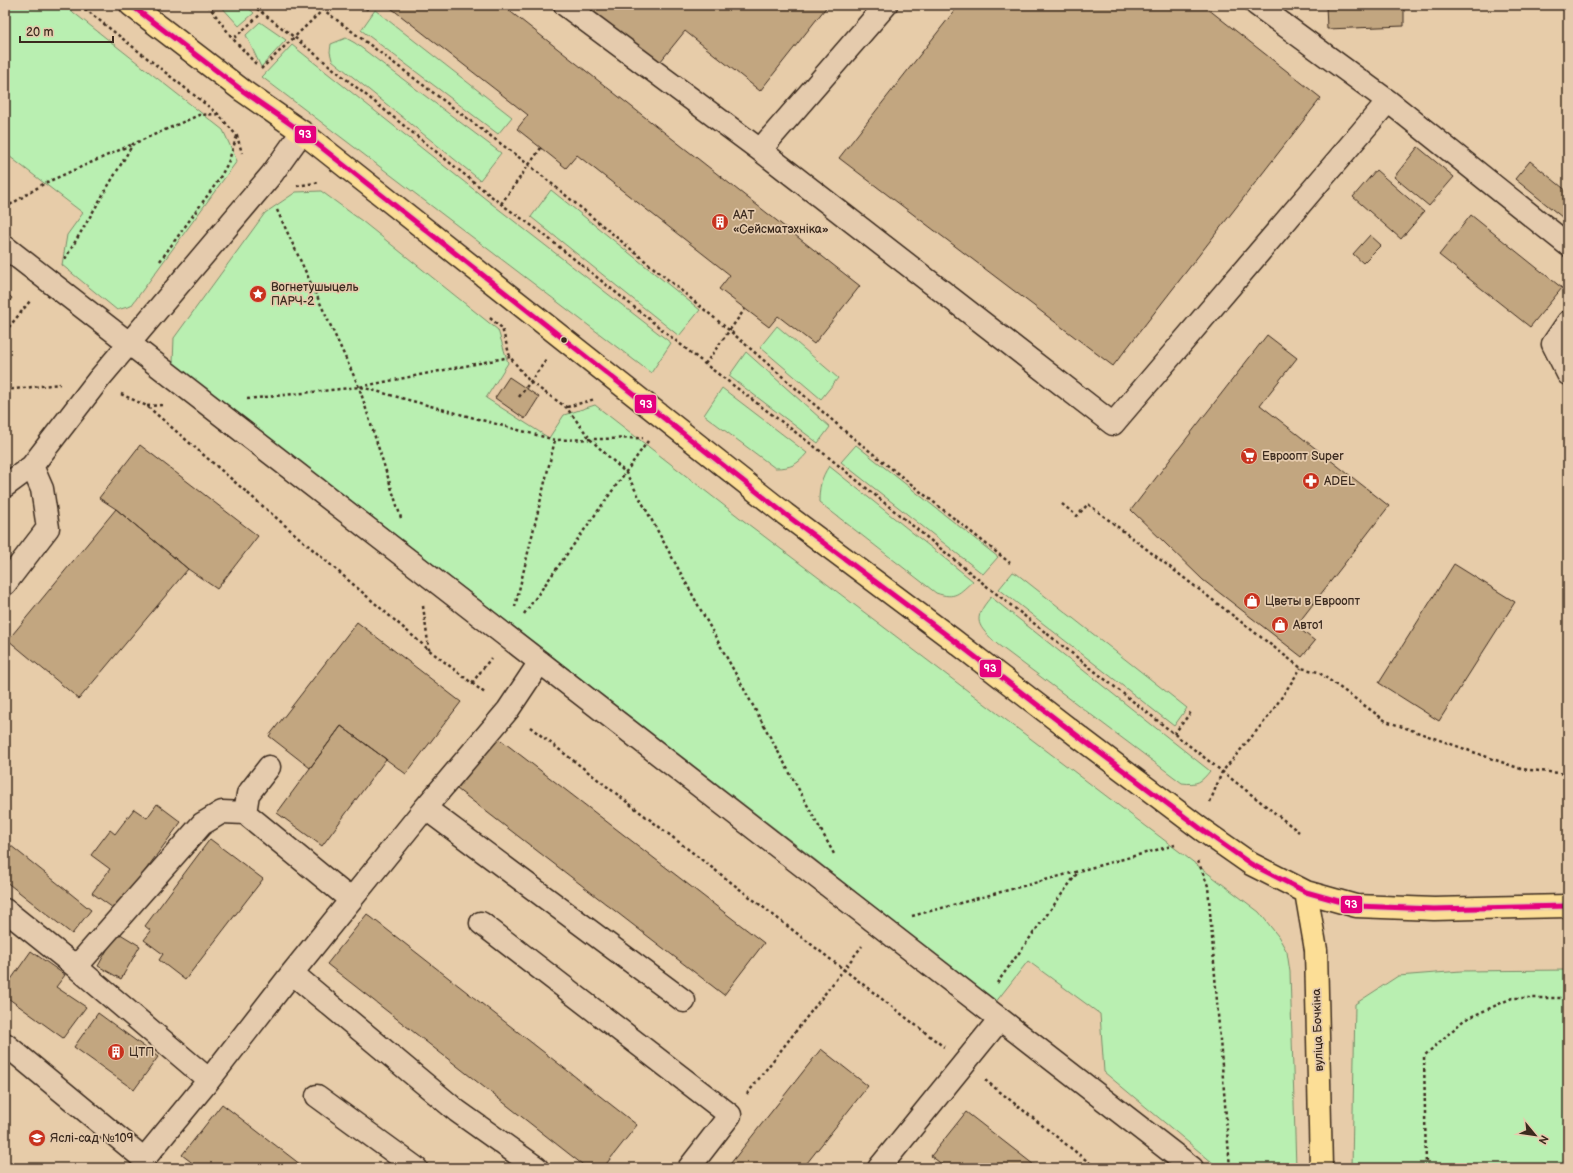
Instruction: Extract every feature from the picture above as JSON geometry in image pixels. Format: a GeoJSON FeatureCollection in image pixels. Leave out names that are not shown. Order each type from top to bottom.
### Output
{"type":"FeatureCollection","features":[{"type":"Feature","properties":{"kind":"main road"},"geometry":{"type":"LineString","coordinates":[[131,5],[243,91],[302,132],[785,514],[1195,824],[1251,864],[1306,892],[1356,906],[1434,909],[1568,906]]}},
{"type":"Feature","properties":{"kind":"main road","name":"вуліца Бочкіна"},"geometry":{"type":"LineString","coordinates":[[1306,892],[1316,950],[1321,1168]]}},
{"type":"Feature","properties":{"kind":"lane"},"geometry":{"type":"LineString","coordinates":[[565,5],[760,150],[1113,424],[1388,101]]}},
{"type":"Feature","properties":{"kind":"lane"},"geometry":{"type":"LineString","coordinates":[[760,150],[886,5]]}},
{"type":"Feature","properties":{"kind":"lane"},"geometry":{"type":"LineString","coordinates":[[1257,5],[1388,101],[1568,245]]}},
{"type":"Feature","properties":{"kind":"lane"},"geometry":{"type":"LineString","coordinates":[[5,486],[32,466],[99,379],[272,174],[302,132]]}},
{"type":"Feature","properties":{"kind":"lane"},"geometry":{"type":"LineString","coordinates":[[5,247],[1192,1168]]}},
{"type":"Feature","properties":{"kind":"lane"},"geometry":{"type":"LineString","coordinates":[[1568,322],[1553,344],[1568,374]]}},
{"type":"Feature","properties":{"kind":"lane"},"geometry":{"type":"LineString","coordinates":[[5,584],[48,528],[42,489],[32,466]]}},
{"type":"Feature","properties":{"kind":"lane"},"geometry":{"type":"LineString","coordinates":[[5,1044],[150,1163],[208,1080],[424,808],[508,710],[540,662]]}},
{"type":"Feature","properties":{"kind":"lane"},"geometry":{"type":"LineString","coordinates":[[245,813],[248,794],[269,767]]}},
{"type":"Feature","properties":{"kind":"lane"},"geometry":{"type":"LineString","coordinates":[[424,808],[684,1001]]}},
{"type":"Feature","properties":{"kind":"lane"},"geometry":{"type":"LineString","coordinates":[[76,968],[202,824],[222,812],[245,813],[351,900]]}},
{"type":"Feature","properties":{"kind":"lane"},"geometry":{"type":"LineString","coordinates":[[5,910],[208,1080]]}},
{"type":"Feature","properties":{"kind":"lane"},"geometry":{"type":"LineString","coordinates":[[481,923],[730,1114],[689,1168]]}},
{"type":"Feature","properties":{"kind":"lane"},"geometry":{"type":"LineString","coordinates":[[292,973],[457,1111],[537,1168]]}},
{"type":"Feature","properties":{"kind":"lane"},"geometry":{"type":"LineString","coordinates":[[881,1167],[1000,1019]]}},
{"type":"Feature","properties":{"kind":"lane"},"geometry":{"type":"LineString","coordinates":[[317,1096],[416,1168]]}},
{"type":"Feature","properties":{"kind":"path"},"geometry":{"type":"LineString","coordinates":[[80,5],[218,114],[237,136],[242,153]]}},
{"type":"Feature","properties":{"kind":"path"},"geometry":{"type":"LineString","coordinates":[[208,5],[232,39],[261,70],[328,5]]}},
{"type":"Feature","properties":{"kind":"path"},"geometry":{"type":"LineString","coordinates":[[252,5],[294,37],[501,204],[538,230],[705,364],[827,456],[989,588],[1299,832]]}},
{"type":"Feature","properties":{"kind":"path"},"geometry":{"type":"LineString","coordinates":[[232,39],[262,14],[268,5]]}},
{"type":"Feature","properties":{"kind":"path"},"geometry":{"type":"LineString","coordinates":[[317,5],[529,165],[729,330],[847,433],[1010,563]]}},
{"type":"Feature","properties":{"kind":"path"},"geometry":{"type":"LineString","coordinates":[[5,208],[45,183],[199,114],[218,114]]}},
{"type":"Feature","properties":{"kind":"path"},"geometry":{"type":"LineString","coordinates":[[158,264],[218,181],[228,163],[237,136]]}},
{"type":"Feature","properties":{"kind":"path"},"geometry":{"type":"LineString","coordinates":[[62,265],[133,144]]}},
{"type":"Feature","properties":{"kind":"path"},"geometry":{"type":"LineString","coordinates":[[501,204],[541,148]]}},
{"type":"Feature","properties":{"kind":"path"},"geometry":{"type":"LineString","coordinates":[[274,204],[359,387],[555,440],[650,438],[508,637],[472,683]]}},
{"type":"Feature","properties":{"kind":"path"},"geometry":{"type":"LineString","coordinates":[[5,332],[31,300]]}},
{"type":"Feature","properties":{"kind":"path"},"geometry":{"type":"LineString","coordinates":[[705,364],[746,309]]}},
{"type":"Feature","properties":{"kind":"path"},"geometry":{"type":"LineString","coordinates":[[519,397],[563,338]]}},
{"type":"Feature","properties":{"kind":"path"},"geometry":{"type":"LineString","coordinates":[[147,406],[206,403],[359,387],[510,356],[530,382],[566,407],[591,440],[626,473],[835,855]]}},
{"type":"Feature","properties":{"kind":"path"},"geometry":{"type":"LineString","coordinates":[[5,390],[99,379]]}},
{"type":"Feature","properties":{"kind":"path"},"geometry":{"type":"LineString","coordinates":[[119,393],[147,406],[429,650],[844,969],[1096,1168]]}},
{"type":"Feature","properties":{"kind":"path"},"geometry":{"type":"LineString","coordinates":[[508,637],[555,440]]}},
{"type":"Feature","properties":{"kind":"path"},"geometry":{"type":"LineString","coordinates":[[1062,504],[1077,516],[1088,504],[1301,668],[1318,672],[1386,721],[1521,769],[1568,774]]}},
{"type":"Feature","properties":{"kind":"path"},"geometry":{"type":"LineString","coordinates":[[1208,808],[1222,772],[1269,716],[1301,668]]}},
{"type":"Feature","properties":{"kind":"path"},"geometry":{"type":"LineString","coordinates":[[1174,734],[1191,712]]}},
{"type":"Feature","properties":{"kind":"path"},"geometry":{"type":"LineString","coordinates":[[730,1114],[879,925],[973,898],[1078,872],[1180,844]]}},
{"type":"Feature","properties":{"kind":"path"},"geometry":{"type":"LineString","coordinates":[[1197,858],[1208,886],[1230,1168]]}},
{"type":"Feature","properties":{"kind":"path"},"geometry":{"type":"LineString","coordinates":[[982,1005],[1078,872]]}},
{"type":"Feature","properties":{"kind":"path"},"geometry":{"type":"LineString","coordinates":[[1426,1168],[1424,1056],[1464,1020],[1512,998],[1568,998]]}},
{"type":"Feature","properties":{"kind":"green space"},"geometry":{"type":"Polygon","coordinates":[[[5,5],[64,5],[223,130],[237,161],[131,306],[117,310],[62,265],[67,235],[83,213],[5,153],[5,5]]]}},
{"type":"Feature","properties":{"kind":"green space"},"geometry":{"type":"Polygon","coordinates":[[[220,5],[245,5],[254,13],[239,26],[220,5]]]}},
{"type":"Feature","properties":{"kind":"green space"},"geometry":{"type":"Polygon","coordinates":[[[375,10],[512,117],[498,134],[361,30],[375,10]]]}},
{"type":"Feature","properties":{"kind":"green space"},"geometry":{"type":"Polygon","coordinates":[[[260,22],[286,40],[261,67],[246,35],[260,22]]]}},
{"type":"Feature","properties":{"kind":"green space"},"geometry":{"type":"Polygon","coordinates":[[[346,38],[355,43],[501,153],[480,180],[332,60],[330,52],[331,44],[346,38]]]}},
{"type":"Feature","properties":{"kind":"green space"},"geometry":{"type":"Polygon","coordinates":[[[292,45],[492,204],[671,343],[651,373],[262,77],[292,45]]]}},
{"type":"Feature","properties":{"kind":"green space"},"geometry":{"type":"Polygon","coordinates":[[[551,190],[700,310],[679,336],[531,217],[551,190]]]}},
{"type":"Feature","properties":{"kind":"green space"},"geometry":{"type":"Polygon","coordinates":[[[321,191],[362,221],[498,330],[508,363],[486,398],[549,438],[564,415],[595,405],[744,521],[1259,912],[1278,936],[1287,952],[1290,972],[1296,1168],[1219,1168],[1104,1072],[1100,1014],[1028,961],[995,1003],[813,858],[173,363],[174,338],[265,213],[296,192],[321,191]]]}},
{"type":"Feature","properties":{"kind":"green space"},"geometry":{"type":"Polygon","coordinates":[[[777,326],[838,378],[821,399],[760,347],[777,326]]]}},
{"type":"Feature","properties":{"kind":"green space"},"geometry":{"type":"Polygon","coordinates":[[[746,352],[830,427],[818,443],[729,376],[746,352]]]}},
{"type":"Feature","properties":{"kind":"green space"},"geometry":{"type":"Polygon","coordinates":[[[722,388],[807,453],[793,465],[775,468],[704,415],[722,388]]]}},
{"type":"Feature","properties":{"kind":"green space"},"geometry":{"type":"Polygon","coordinates":[[[856,445],[998,557],[983,574],[841,462],[856,445]]]}},
{"type":"Feature","properties":{"kind":"green space"},"geometry":{"type":"Polygon","coordinates":[[[829,466],[973,581],[957,594],[948,596],[936,593],[819,502],[821,483],[829,466]]]}},
{"type":"Feature","properties":{"kind":"green space"},"geometry":{"type":"Polygon","coordinates":[[[1013,572],[1187,708],[1174,726],[999,589],[1013,572]]]}},
{"type":"Feature","properties":{"kind":"green space"},"geometry":{"type":"Polygon","coordinates":[[[991,597],[1210,771],[1199,782],[1192,784],[1182,783],[997,644],[985,632],[979,622],[981,612],[991,597]]]}},
{"type":"Feature","properties":{"kind":"green space"},"geometry":{"type":"Polygon","coordinates":[[[1568,970],[1568,1168],[1352,1168],[1355,1004],[1398,976],[1461,971],[1568,970]]]}},
{"type":"Feature","properties":{"kind":"building"},"geometry":{"type":"Polygon","coordinates":[[[360,5],[371,5],[367,10],[360,5]]]}},
{"type":"Feature","properties":{"kind":"building","name":"ААТ «Сейсматэхніка»"},"geometry":{"type":"Polygon","coordinates":[[[387,5],[502,5],[860,286],[814,344],[778,316],[769,327],[719,289],[730,275],[577,155],[566,168],[517,129],[528,115],[387,5]]]}},
{"type":"Feature","properties":{"kind":"building"},"geometry":{"type":"Polygon","coordinates":[[[578,5],[828,5],[760,91],[685,31],[656,67],[578,5]]]}},
{"type":"Feature","properties":{"kind":"building"},"geometry":{"type":"Polygon","coordinates":[[[959,5],[1203,5],[1321,98],[1113,366],[839,158],[959,5]]]}},
{"type":"Feature","properties":{"kind":"building"},"geometry":{"type":"Polygon","coordinates":[[[1326,5],[1404,5],[1404,26],[1327,29],[1326,5]]]}},
{"type":"Feature","properties":{"kind":"building"},"geometry":{"type":"Polygon","coordinates":[[[1418,147],[1454,177],[1429,206],[1394,177],[1418,147]]]}},
{"type":"Feature","properties":{"kind":"building"},"geometry":{"type":"Polygon","coordinates":[[[1530,161],[1568,192],[1568,222],[1515,179],[1530,161]]]}},
{"type":"Feature","properties":{"kind":"building"},"geometry":{"type":"Polygon","coordinates":[[[1376,170],[1424,212],[1401,239],[1353,197],[1376,170]]]}},
{"type":"Feature","properties":{"kind":"building"},"geometry":{"type":"Polygon","coordinates":[[[1471,215],[1562,288],[1530,327],[1439,255],[1471,215]]]}},
{"type":"Feature","properties":{"kind":"building"},"geometry":{"type":"Polygon","coordinates":[[[1370,235],[1381,245],[1363,263],[1353,254],[1370,235]]]}},
{"type":"Feature","properties":{"kind":"building"},"geometry":{"type":"Polygon","coordinates":[[[5,292],[12,298],[5,307],[5,292]]]}},
{"type":"Feature","properties":{"kind":"building","name":"Евроопт Super"},"geometry":{"type":"Polygon","coordinates":[[[1267,335],[1297,358],[1260,405],[1389,506],[1296,626],[1315,641],[1302,657],[1203,580],[1131,510],[1267,335]]]}},
{"type":"Feature","properties":{"kind":"building"},"geometry":{"type":"Polygon","coordinates":[[[509,377],[539,397],[525,419],[495,398],[509,377]]]}},
{"type":"Feature","properties":{"kind":"building"},"geometry":{"type":"Polygon","coordinates":[[[140,445],[258,536],[217,589],[188,569],[116,509],[99,498],[140,445]]]}},
{"type":"Feature","properties":{"kind":"building"},"geometry":{"type":"Polygon","coordinates":[[[116,509],[188,569],[79,699],[8,640],[116,509]]]}},
{"type":"Feature","properties":{"kind":"building"},"geometry":{"type":"Polygon","coordinates":[[[1454,564],[1515,602],[1439,721],[1379,683],[1454,564]]]}},
{"type":"Feature","properties":{"kind":"building"},"geometry":{"type":"Polygon","coordinates":[[[357,622],[461,702],[406,774],[341,726],[310,768],[269,736],[357,622]]]}},
{"type":"Feature","properties":{"kind":"building"},"geometry":{"type":"Polygon","coordinates":[[[341,726],[386,759],[322,846],[277,813],[341,726]]]}},
{"type":"Feature","properties":{"kind":"building"},"geometry":{"type":"Polygon","coordinates":[[[497,737],[764,943],[724,995],[457,789],[497,737]]]}},
{"type":"Feature","properties":{"kind":"building"},"geometry":{"type":"Polygon","coordinates":[[[157,804],[181,822],[116,910],[92,893],[110,869],[91,855],[110,830],[115,834],[134,809],[147,818],[157,804]]]}},
{"type":"Feature","properties":{"kind":"building"},"geometry":{"type":"Polygon","coordinates":[[[210,839],[263,879],[185,980],[159,960],[163,954],[144,940],[151,931],[145,926],[210,839]]]}},
{"type":"Feature","properties":{"kind":"building"},"geometry":{"type":"Polygon","coordinates":[[[5,841],[91,910],[72,934],[5,881],[5,841]]]}},
{"type":"Feature","properties":{"kind":"building"},"geometry":{"type":"Polygon","coordinates":[[[367,914],[637,1125],[603,1168],[587,1168],[327,964],[367,914]]]}},
{"type":"Feature","properties":{"kind":"building"},"geometry":{"type":"Polygon","coordinates":[[[5,924],[11,928],[5,935],[5,924]]]}},
{"type":"Feature","properties":{"kind":"building"},"geometry":{"type":"Polygon","coordinates":[[[117,932],[140,946],[121,979],[98,966],[117,932]]]}},
{"type":"Feature","properties":{"kind":"building"},"geometry":{"type":"Polygon","coordinates":[[[31,951],[65,975],[56,987],[86,1007],[63,1038],[5,996],[5,988],[31,951]]]}},
{"type":"Feature","properties":{"kind":"building","name":"ЦТП"},"geometry":{"type":"Polygon","coordinates":[[[98,1013],[158,1057],[134,1090],[74,1047],[98,1013]]]}},
{"type":"Feature","properties":{"kind":"building"},"geometry":{"type":"Polygon","coordinates":[[[821,1049],[868,1086],[803,1168],[727,1168],[821,1049]]]}},
{"type":"Feature","properties":{"kind":"building"},"geometry":{"type":"Polygon","coordinates":[[[222,1104],[305,1168],[199,1168],[182,1155],[222,1104]]]}},
{"type":"Feature","properties":{"kind":"building"},"geometry":{"type":"Polygon","coordinates":[[[966,1112],[1038,1168],[947,1168],[931,1156],[966,1112]]]}},
{"type":"Feature","properties":{"kind":"transit line","name":"93"},"geometry":{"type":"LineString","coordinates":[[131,5],[243,91],[302,132],[785,514],[1201,829],[1251,864],[1306,892],[1356,906],[1434,909],[1568,906]]}},
{"type":"Feature","properties":{"kind":"place","name":"ААТ «Сейсматэхніка»"},"geometry":{"type":"Point","coordinates":[720,222]}},
{"type":"Feature","properties":{"kind":"place","name":"Вогнетушыцель ПАРЧ-2"},"geometry":{"type":"Point","coordinates":[258,294]}},
{"type":"Feature","properties":{"kind":"place","name":"Евроопт Super"},"geometry":{"type":"Point","coordinates":[1249,456]}},
{"type":"Feature","properties":{"kind":"place","name":"ADEL"},"geometry":{"type":"Point","coordinates":[1311,481]}},
{"type":"Feature","properties":{"kind":"place","name":"Цветы в Евроопт"},"geometry":{"type":"Point","coordinates":[1252,601]}},
{"type":"Feature","properties":{"kind":"place","name":"Авто1"},"geometry":{"type":"Point","coordinates":[1280,625]}},
{"type":"Feature","properties":{"kind":"place","name":"ЦТП"},"geometry":{"type":"Point","coordinates":[116,1052]}},
{"type":"Feature","properties":{"kind":"place","name":"Яслі-сад №109"},"geometry":{"type":"Point","coordinates":[37,1138]}}]}
